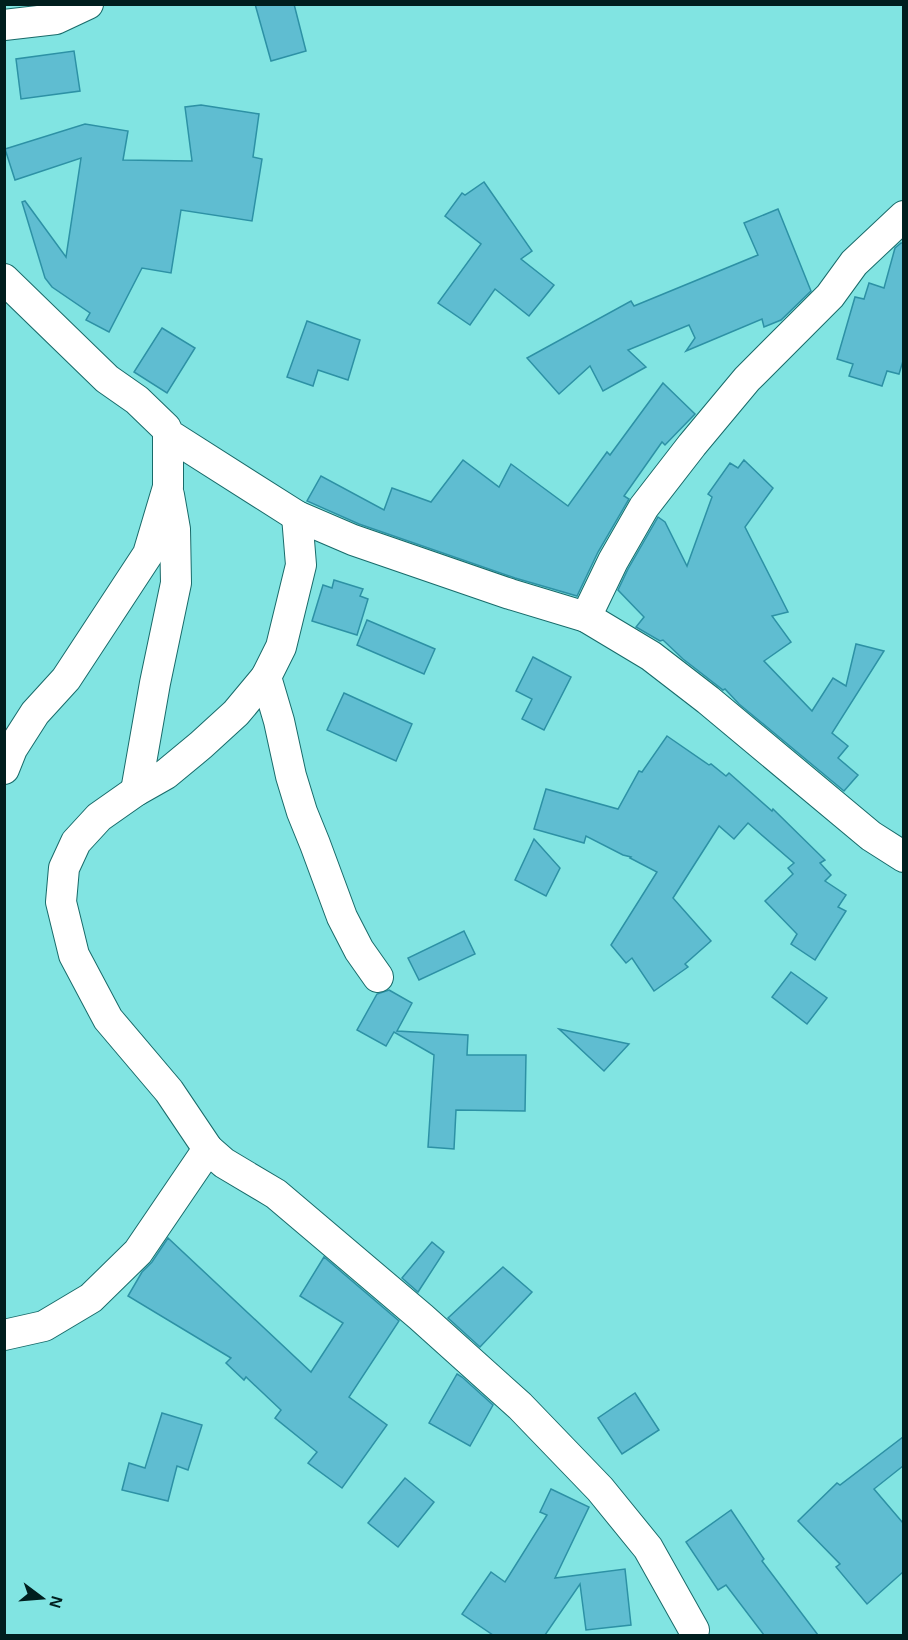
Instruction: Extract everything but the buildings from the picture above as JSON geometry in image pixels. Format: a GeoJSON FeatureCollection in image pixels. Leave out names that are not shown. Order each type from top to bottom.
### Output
{"type":"FeatureCollection","features":[{"type":"Feature","properties":{"kind":"street"},"geometry":{"type":"LineString","coordinates":[[4,25],[56,18],[88,4]]}},
{"type":"Feature","properties":{"kind":"street"},"geometry":{"type":"LineString","coordinates":[[586,617],[613,561],[644,507],[692,445],[747,379],[830,296],[854,263],[903,216]]}},
{"type":"Feature","properties":{"kind":"street"},"geometry":{"type":"LineString","coordinates":[[4,279],[107,378],[137,400],[165,428],[168,434],[168,487],[175,529],[176,583],[136,791]]}},
{"type":"Feature","properties":{"kind":"street"},"geometry":{"type":"LineString","coordinates":[[168,434],[297,516],[353,540],[586,617],[651,656],[708,700],[871,836],[903,857]]}},
{"type":"Feature","properties":{"kind":"street"},"geometry":{"type":"LineString","coordinates":[[4,769],[12,749],[35,713],[66,679],[148,554],[168,487]]}},
{"type":"Feature","properties":{"kind":"street"},"geometry":{"type":"LineString","coordinates":[[297,516],[301,565],[281,647],[266,677],[236,713],[201,745],[166,774],[136,791],[99,818],[76,842],[64,868],[61,902],[74,955],[108,1019],[169,1091],[208,1149],[224,1163],[276,1194],[421,1317],[520,1406],[600,1489],[648,1548],[694,1630]]}},
{"type":"Feature","properties":{"kind":"street"},"geometry":{"type":"LineString","coordinates":[[266,677],[302,813],[342,917],[359,950],[378,977]]}},
{"type":"Feature","properties":{"kind":"street"},"geometry":{"type":"LineString","coordinates":[[4,1335],[45,1326],[91,1299],[138,1252],[208,1149]]}}]}
